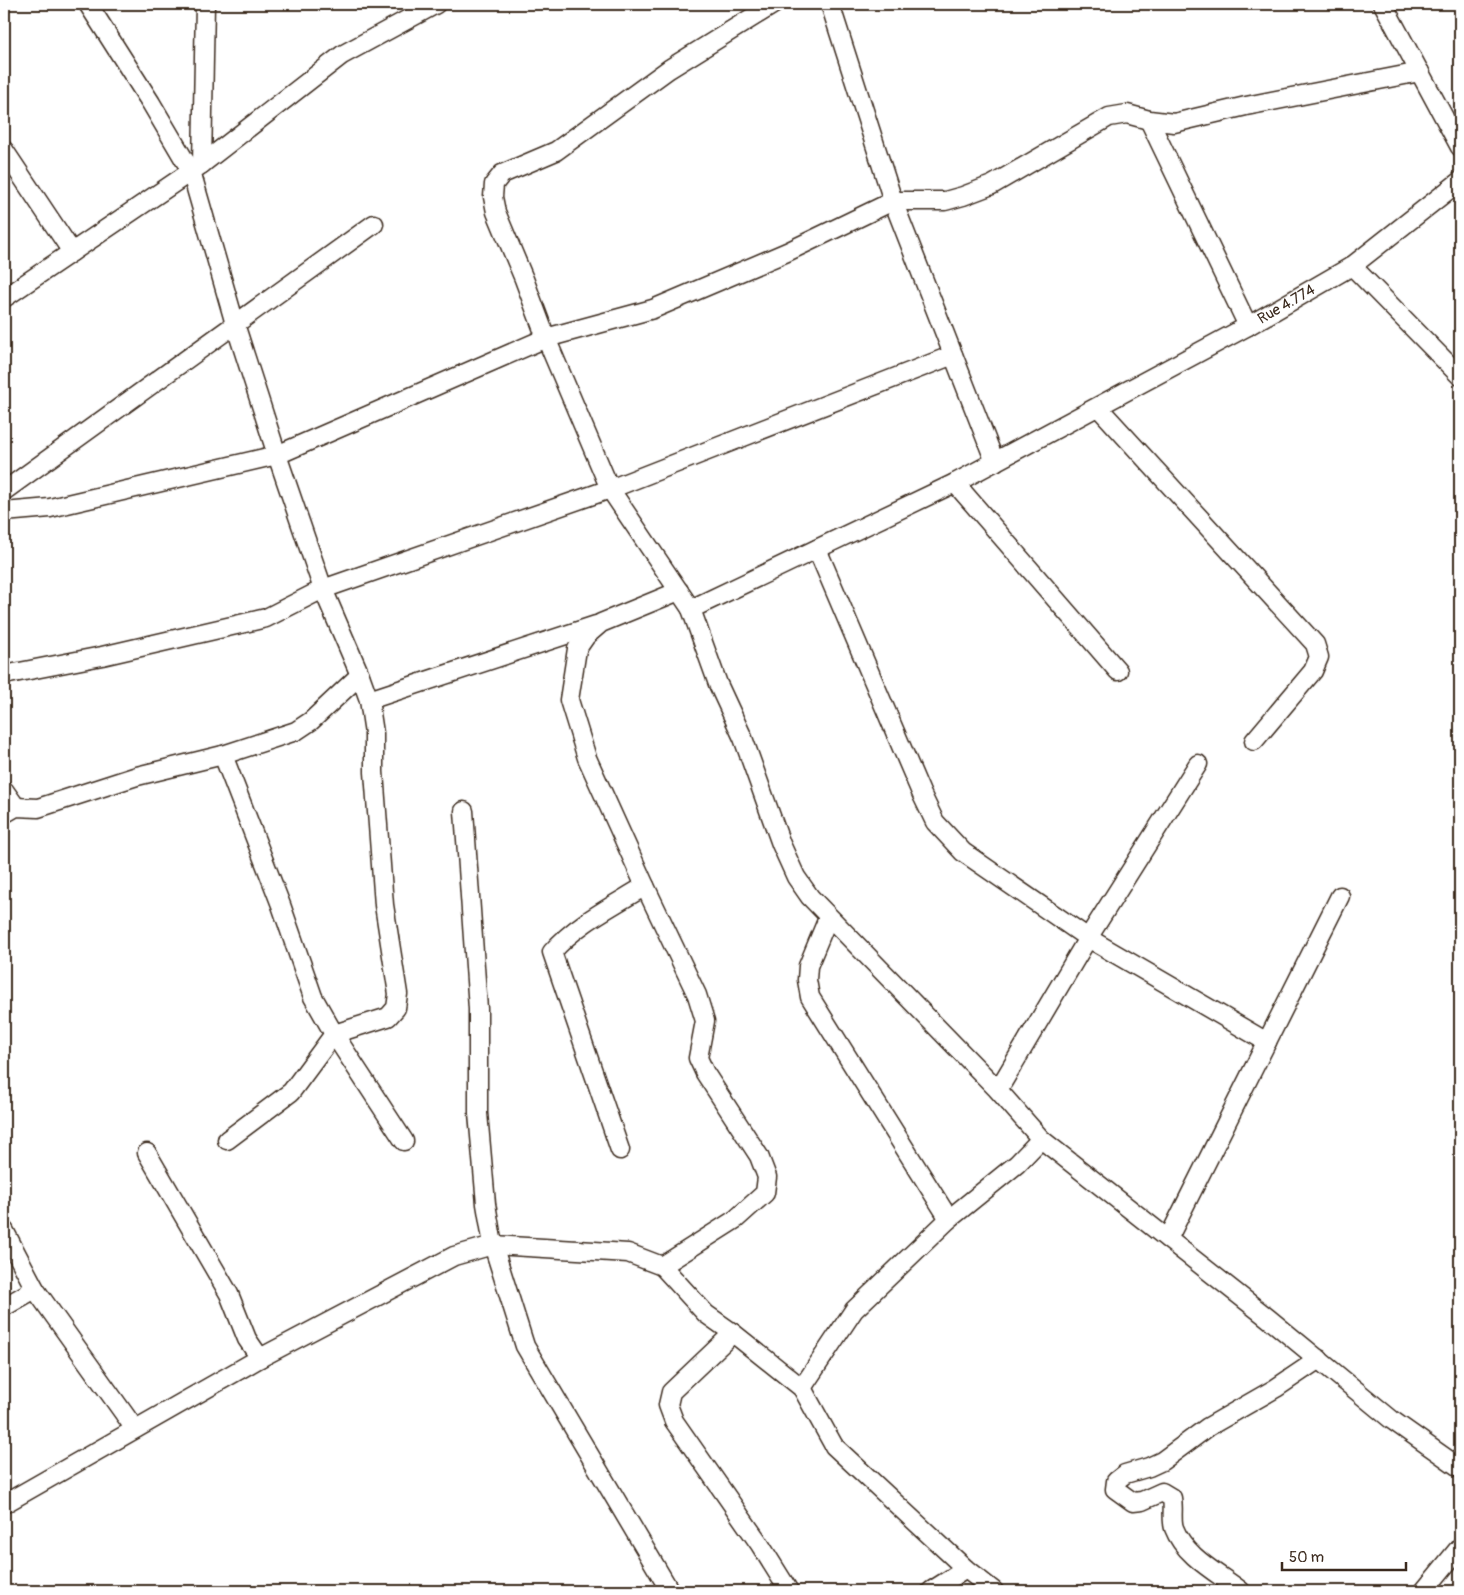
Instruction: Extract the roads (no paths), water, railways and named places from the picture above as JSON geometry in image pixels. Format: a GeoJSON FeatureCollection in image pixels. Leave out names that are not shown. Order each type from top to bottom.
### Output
{"type":"FeatureCollection","features":[{"type":"Feature","properties":{"kind":"street"},"geometry":{"type":"LineString","coordinates":[[88,4],[151,103],[196,168]]}},
{"type":"Feature","properties":{"kind":"street"},"geometry":{"type":"LineString","coordinates":[[205,4],[196,168],[235,324],[323,589],[369,700],[374,733],[374,772],[384,905],[398,994],[396,1008],[388,1017],[334,1034],[291,1092],[227,1140]]}},
{"type":"Feature","properties":{"kind":"street"},"geometry":{"type":"LineString","coordinates":[[4,298],[196,168],[342,55],[436,4]]}},
{"type":"Feature","properties":{"kind":"street"},"geometry":{"type":"LineString","coordinates":[[774,4],[669,69],[556,151],[502,174],[494,184],[493,197],[496,212],[546,338],[610,489],[691,609],[718,684],[743,738],[781,844],[796,877],[810,898],[998,1090],[1040,1139],[1319,1359],[1392,1420],[1460,1468]]}},
{"type":"Feature","properties":{"kind":"street"},"geometry":{"type":"LineString","coordinates":[[830,4],[893,201],[995,462]]}},
{"type":"Feature","properties":{"kind":"street"},"geometry":{"type":"LineString","coordinates":[[1383,4],[1460,147]]}},
{"type":"Feature","properties":{"kind":"street"},"geometry":{"type":"LineString","coordinates":[[4,512],[50,508],[278,455],[546,338],[653,310],[787,252],[893,201],[945,201],[992,185],[1109,117],[1127,114],[1149,120],[1174,123],[1256,104],[1420,72]]}},
{"type":"Feature","properties":{"kind":"street"},"geometry":{"type":"LineString","coordinates":[[1149,120],[1248,326]]}},
{"type":"Feature","properties":{"kind":"street"},"geometry":{"type":"LineString","coordinates":[[4,150],[72,252]]}},
{"type":"Feature","properties":{"kind":"street","name":"Rue 4.774"},"geometry":{"type":"LineString","coordinates":[[691,609],[955,483],[1248,326],[1352,266],[1460,181]]}},
{"type":"Feature","properties":{"kind":"street"},"geometry":{"type":"LineString","coordinates":[[4,491],[374,224]]}},
{"type":"Feature","properties":{"kind":"street"},"geometry":{"type":"LineString","coordinates":[[1352,266],[1460,376]]}},
{"type":"Feature","properties":{"kind":"street"},"geometry":{"type":"LineString","coordinates":[[4,675],[102,656],[266,618],[323,589],[610,489],[953,355]]}},
{"type":"Feature","properties":{"kind":"street"},"geometry":{"type":"LineString","coordinates":[[1098,407],[1315,644],[1319,657],[1313,671],[1254,741]]}},
{"type":"Feature","properties":{"kind":"street"},"geometry":{"type":"LineString","coordinates":[[955,483],[1118,671]]}},
{"type":"Feature","properties":{"kind":"street"},"geometry":{"type":"LineString","coordinates":[[817,549],[935,822],[963,852],[1088,938],[1267,1042]]}},
{"type":"Feature","properties":{"kind":"street"},"geometry":{"type":"LineString","coordinates":[[369,700],[600,623],[679,591]]}},
{"type":"Feature","properties":{"kind":"street"},"geometry":{"type":"LineString","coordinates":[[600,623],[586,636],[577,649],[568,700],[587,758],[697,995],[705,1021],[698,1058],[705,1073],[759,1156],[768,1177],[765,1193],[736,1219],[662,1266]]}},
{"type":"Feature","properties":{"kind":"street"},"geometry":{"type":"LineString","coordinates":[[4,790],[10,811],[38,808],[137,776],[224,755],[296,731],[311,721],[360,675]]}},
{"type":"Feature","properties":{"kind":"street"},"geometry":{"type":"LineString","coordinates":[[224,755],[281,905],[313,996],[334,1034],[404,1141]]}},
{"type":"Feature","properties":{"kind":"street"},"geometry":{"type":"LineString","coordinates":[[998,1090],[1088,938],[1198,764]]}},
{"type":"Feature","properties":{"kind":"street"},"geometry":{"type":"LineString","coordinates":[[464,810],[478,1009],[478,1113],[486,1204],[493,1245],[525,1346],[670,1591]]}},
{"type":"Feature","properties":{"kind":"street"},"geometry":{"type":"LineString","coordinates":[[620,1150],[552,952],[586,922],[645,886]]}},
{"type":"Feature","properties":{"kind":"street"},"geometry":{"type":"LineString","coordinates":[[1168,1239],[1340,896]]}},
{"type":"Feature","properties":{"kind":"street"},"geometry":{"type":"LineString","coordinates":[[828,918],[808,966],[807,980],[810,997],[949,1219]]}},
{"type":"Feature","properties":{"kind":"street"},"geometry":{"type":"LineString","coordinates":[[802,1388],[854,1310],[949,1219],[1017,1164],[1040,1139]]}},
{"type":"Feature","properties":{"kind":"street"},"geometry":{"type":"LineString","coordinates":[[147,1153],[228,1294],[247,1339],[260,1358]]}},
{"type":"Feature","properties":{"kind":"street"},"geometry":{"type":"LineString","coordinates":[[4,1230],[35,1289],[135,1429]]}},
{"type":"Feature","properties":{"kind":"street"},"geometry":{"type":"LineString","coordinates":[[4,1504],[260,1358],[454,1256],[493,1245],[628,1253],[662,1266],[706,1314],[802,1388],[834,1446],[966,1569],[994,1591]]}},
{"type":"Feature","properties":{"kind":"street"},"geometry":{"type":"LineString","coordinates":[[4,1307],[35,1289]]}},
{"type":"Feature","properties":{"kind":"street"},"geometry":{"type":"LineString","coordinates":[[733,1333],[671,1392],[668,1404],[674,1421],[759,1543],[789,1591]]}},
{"type":"Feature","properties":{"kind":"street"},"geometry":{"type":"LineString","coordinates":[[1241,1591],[1186,1549],[1174,1528],[1172,1498],[1162,1492],[1142,1501],[1133,1502],[1115,1489],[1116,1481],[1125,1474],[1162,1461],[1208,1427],[1276,1388],[1319,1359]]}},
{"type":"Feature","properties":{"kind":"street"},"geometry":{"type":"LineString","coordinates":[[1424,1591],[1460,1547]]}},
{"type":"Feature","properties":{"kind":"street"},"geometry":{"type":"LineString","coordinates":[[931,1591],[966,1569]]}}]}
